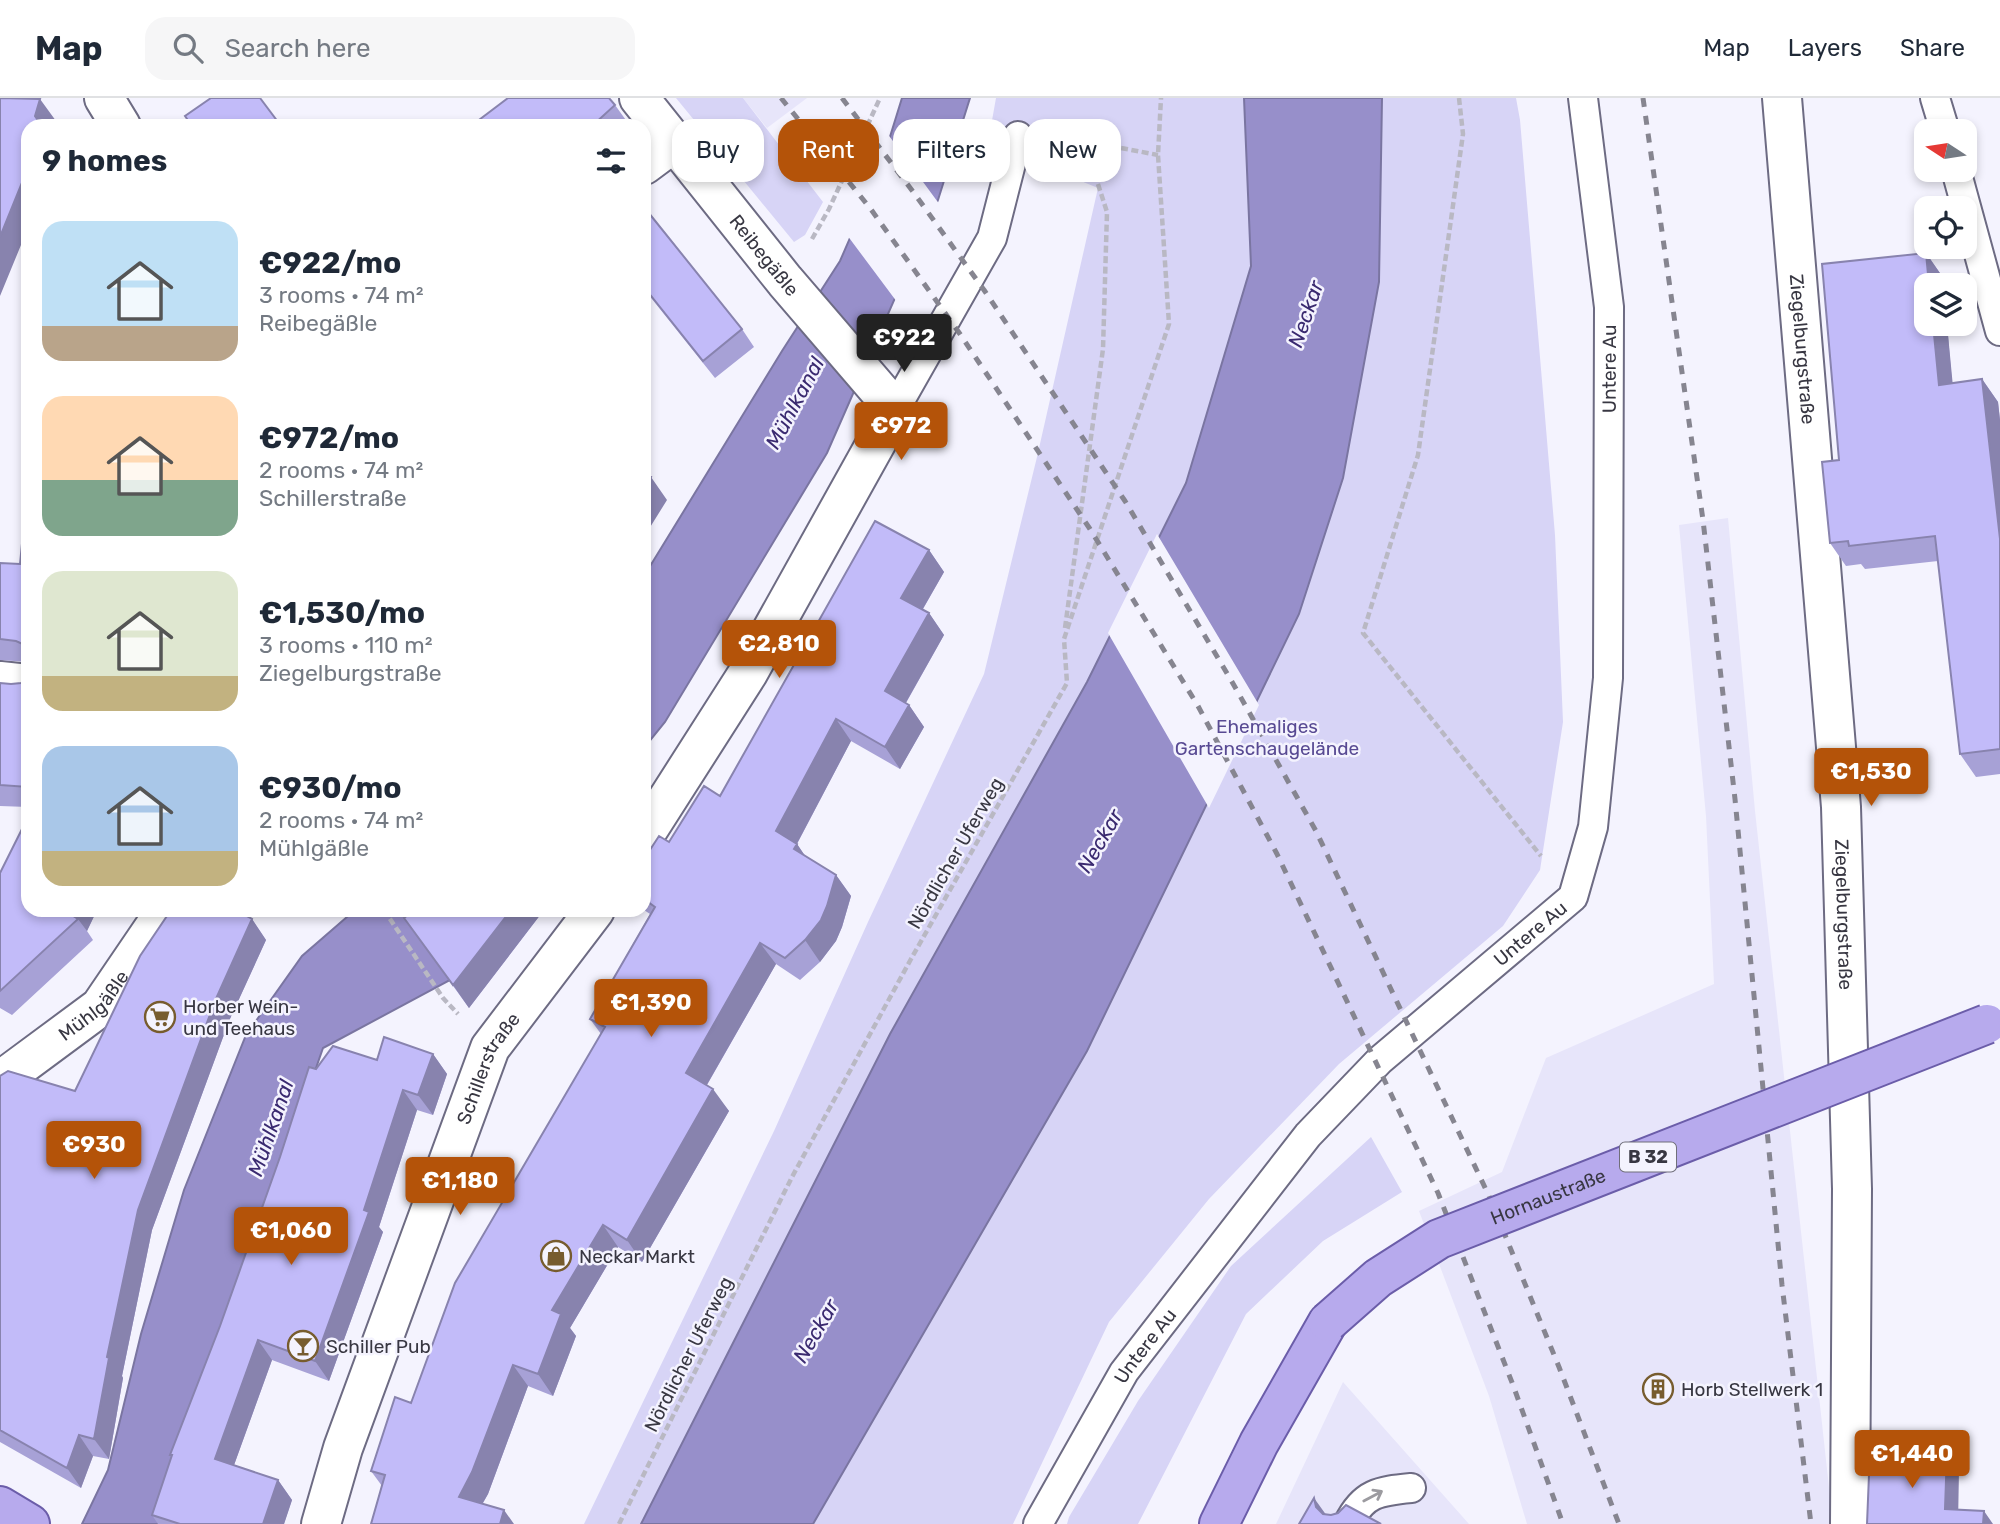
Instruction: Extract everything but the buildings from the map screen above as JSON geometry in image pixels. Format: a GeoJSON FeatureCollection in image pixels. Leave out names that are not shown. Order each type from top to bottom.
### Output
{"type":"FeatureCollection","features":[{"type":"Feature","properties":{"kind":"main road","name":"Hornaustraße"},"geometry":{"type":"LineString","coordinates":[[1229,1520],[1259,1443],[1328,1322],[1378,1278],[1439,1239],[1994,1020]]}},
{"type":"Feature","properties":{"kind":"main road"},"geometry":{"type":"LineString","coordinates":[[0,1506],[30,1524]]}},
{"type":"Feature","properties":{"kind":"street"},"geometry":{"type":"LineString","coordinates":[[104,98],[117,119]]}},
{"type":"Feature","properties":{"kind":"street","name":"Reibegäßle"},"geometry":{"type":"LineString","coordinates":[[639,98],[672,138]]}},
{"type":"Feature","properties":{"kind":"street","name":"Ziegelburgstraße"},"geometry":{"type":"LineString","coordinates":[[1782,98],[1842,807],[1852,1189],[1850,1524]]}},
{"type":"Feature","properties":{"kind":"street"},"geometry":{"type":"LineString","coordinates":[[651,160],[672,144]]}},
{"type":"Feature","properties":{"kind":"street","name":"Reibegäßle"},"geometry":{"type":"LineString","coordinates":[[707,182],[790,287],[895,409]]}},
{"type":"Feature","properties":{"kind":"street"},"geometry":{"type":"LineString","coordinates":[[651,825],[748,674],[895,409]]}},
{"type":"Feature","properties":{"kind":"street"},"geometry":{"type":"LineString","coordinates":[[0,681],[21,683]]}},
{"type":"Feature","properties":{"kind":"street","name":"Mühlgäßle"},"geometry":{"type":"LineString","coordinates":[[0,1081],[100,1007],[161,917]]}},
{"type":"Feature","properties":{"kind":"street","name":"Schillerstraße"},"geometry":{"type":"LineString","coordinates":[[321,1524],[343,1448],[490,1048],[590,917]]}},
{"type":"Feature","properties":{"kind":"lane","name":"Untere Au"},"geometry":{"type":"LineString","coordinates":[[1038,1524],[1124,1372],[1308,1135],[1380,1060],[1573,897],[1593,827],[1608,664],[1609,307],[1583,98]]}},
{"type":"Feature","properties":{"kind":"lane"},"geometry":{"type":"LineString","coordinates":[[1935,98],[1941,119]]}},
{"type":"Feature","properties":{"kind":"lane"},"geometry":{"type":"LineString","coordinates":[[895,409],[992,238],[1018,136]]}},
{"type":"Feature","properties":{"kind":"lane"},"geometry":{"type":"LineString","coordinates":[[1959,182],[2000,331]]}},
{"type":"Feature","properties":{"kind":"lane"},"geometry":{"type":"LineString","coordinates":[[1348,1524],[1357,1505],[1383,1490],[1411,1488]]}},
{"type":"Feature","properties":{"kind":"path"},"geometry":{"type":"LineString","coordinates":[[790,287],[880,98]]}},
{"type":"Feature","properties":{"kind":"path","name":"Nördlicher Uferweg"},"geometry":{"type":"LineString","coordinates":[[619,1524],[792,1177],[1067,683],[1064,639],[1169,324],[1158,155],[1161,98]]}},
{"type":"Feature","properties":{"kind":"path"},"geometry":{"type":"LineString","coordinates":[[1458,98],[1464,134],[1418,455],[1363,633],[1573,897]]}},
{"type":"Feature","properties":{"kind":"path"},"geometry":{"type":"LineString","coordinates":[[1121,148],[1158,155]]}},
{"type":"Feature","properties":{"kind":"path"},"geometry":{"type":"LineString","coordinates":[[1064,639],[1103,349],[1107,212],[1097,182]]}},
{"type":"Feature","properties":{"kind":"path"},"geometry":{"type":"LineString","coordinates":[[389,917],[443,998]]}},
{"type":"Feature","properties":{"kind":"shaded area"},"geometry":{"type":"Polygon","coordinates":[[[743,98],[807,98],[767,128],[764,119],[760,119],[743,98]]]}},
{"type":"Feature","properties":{"kind":"shaded area"},"geometry":{"type":"Polygon","coordinates":[[[1728,518],[1755,811],[1833,1524],[1527,1524],[1489,1396],[1419,1211],[1502,1172],[1546,1058],[1714,984],[1706,816],[1679,525],[1728,518]]]}},
{"type":"Feature","properties":{"kind":"shaded area"},"geometry":{"type":"Polygon","coordinates":[[[1343,1382],[1469,1524],[1276,1524],[1343,1382]]]}},
{"type":"Feature","properties":{"kind":"green space"},"geometry":{"type":"Polygon","coordinates":[[[676,98],[743,98],[759,119],[693,119],[676,98]]]}},
{"type":"Feature","properties":{"kind":"green space","name":"Ehemaliges Gartenschaugelände"},"geometry":{"type":"Polygon","coordinates":[[[996,98],[1516,98],[1555,535],[1563,722],[1540,870],[1503,926],[1339,1064],[1209,1199],[1109,1322],[1013,1524],[584,1524],[774,1131],[984,674],[1098,188],[1083,182],[1121,182],[1121,119],[1024,119],[1024,158],[1010,152],[1010,119],[992,119],[996,98]]]}},
{"type":"Feature","properties":{"kind":"green space"},"geometry":{"type":"Polygon","coordinates":[[[764,125],[778,144],[778,182],[808,182],[823,202],[805,235],[794,242],[745,182],[764,182],[764,125]]]}},
{"type":"Feature","properties":{"kind":"green space"},"geometry":{"type":"Polygon","coordinates":[[[1371,1137],[1402,1192],[1323,1241],[1246,1314],[1138,1524],[1067,1524],[1138,1401],[1231,1266],[1371,1137]]]}},
{"type":"Feature","properties":{"kind":"water"},"geometry":{"type":"Polygon","coordinates":[[[902,98],[970,98],[963,119],[895,119],[902,98]]]}},
{"type":"Feature","properties":{"kind":"water","name":"Neckar"},"geometry":{"type":"Polygon","coordinates":[[[1244,98],[1382,98],[1379,282],[1343,478],[1299,614],[1087,1051],[813,1524],[641,1524],[890,1034],[1087,682],[1186,483],[1251,266],[1244,98]]]}},
{"type":"Feature","properties":{"kind":"water","name":"Mühlkanal"},"geometry":{"type":"Polygon","coordinates":[[[893,127],[893,182],[944,182],[827,453],[665,722],[651,739],[651,565],[840,261],[874,182],[879,182],[879,171],[893,127]]]}},
{"type":"Feature","properties":{"kind":"water","name":"Mühlkanal"},"geometry":{"type":"Polygon","coordinates":[[[347,917],[508,917],[465,972],[323,1048],[158,1524],[82,1524],[108,1470],[141,1334],[184,1190],[246,1035],[302,956],[347,917]]]}},
{"type":"Feature","properties":{"kind":"pier"},"geometry":{"type":"Polygon","coordinates":[[[887,133],[893,141],[893,182],[923,182],[940,205],[897,302],[847,235],[870,182],[879,182],[879,158],[887,133]]]}},
{"type":"Feature","properties":{"kind":"pier"},"geometry":{"type":"Polygon","coordinates":[[[1157,534],[1259,705],[1209,808],[1108,633],[1157,534]]]}},
{"type":"Feature","properties":{"kind":"railway"},"geometry":{"type":"LineString","coordinates":[[781,98],[870,208],[960,334],[1090,529],[1198,706],[1277,854],[1438,1193],[1513,1385],[1563,1524]]}},
{"type":"Feature","properties":{"kind":"railway"},"geometry":{"type":"LineString","coordinates":[[842,98],[984,290],[1125,501],[1316,831],[1489,1196],[1619,1524]]}},
{"type":"Feature","properties":{"kind":"railway"},"geometry":{"type":"LineString","coordinates":[[1643,98],[1703,520],[1735,799],[1782,1285],[1811,1524]]}},
{"type":"Feature","properties":{"kind":"place","name":"Horber Wein- und Teehaus"},"geometry":{"type":"Point","coordinates":[160,1017]}},
{"type":"Feature","properties":{"kind":"place","name":"Neckar Markt"},"geometry":{"type":"Point","coordinates":[556,1256]}},
{"type":"Feature","properties":{"kind":"place","name":"Schiller Pub"},"geometry":{"type":"Point","coordinates":[303,1346]}},
{"type":"Feature","properties":{"kind":"place","name":"Horb Stellwerk 1"},"geometry":{"type":"Point","coordinates":[1658,1389]}}]}
